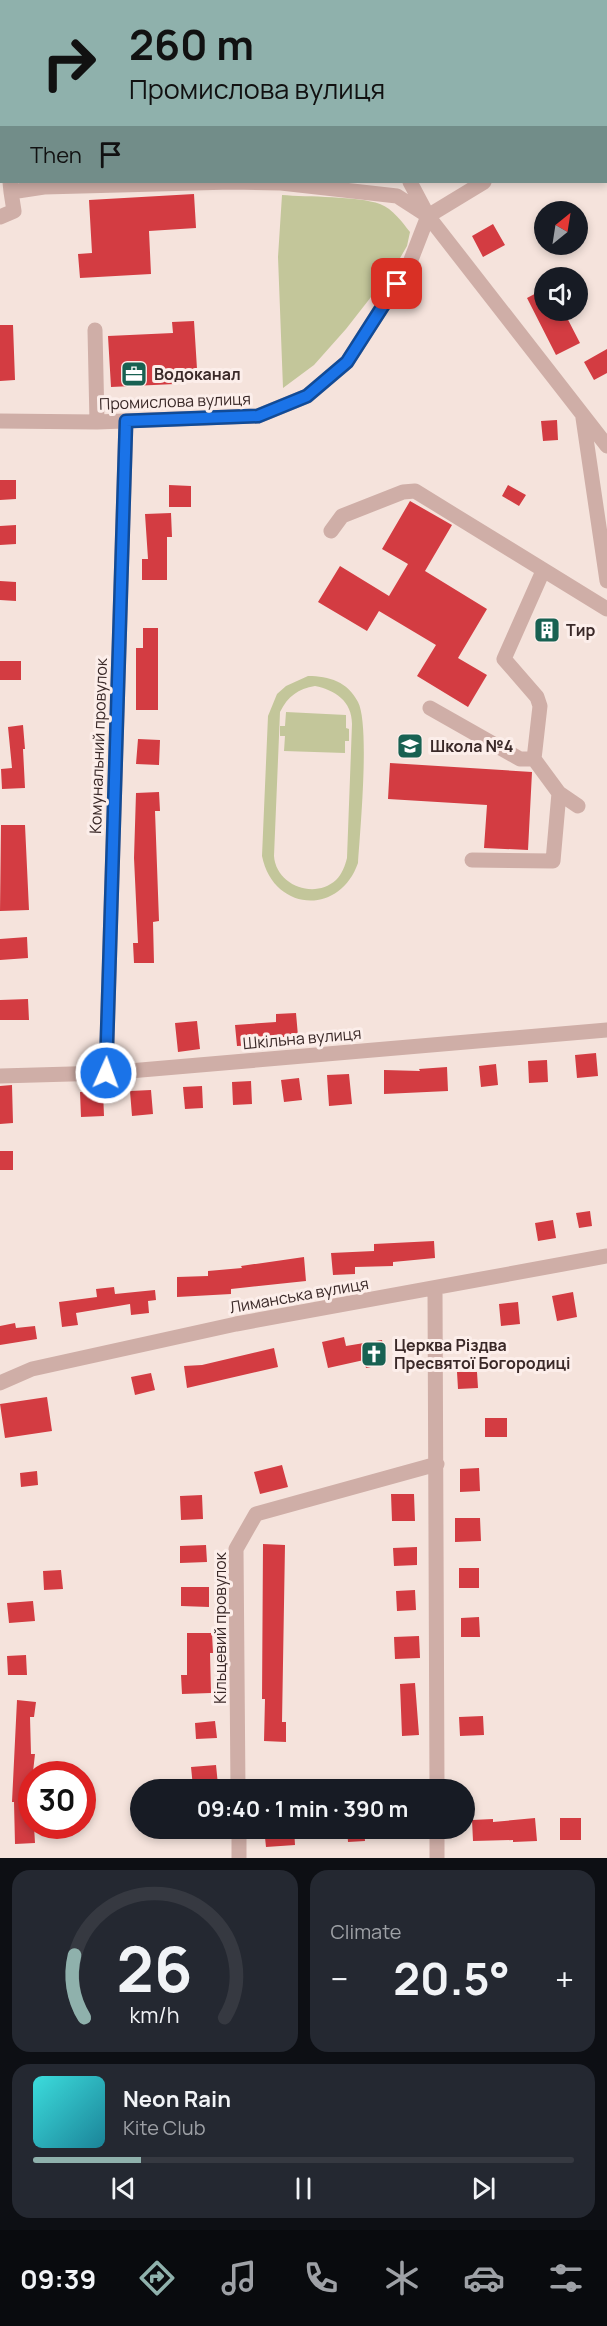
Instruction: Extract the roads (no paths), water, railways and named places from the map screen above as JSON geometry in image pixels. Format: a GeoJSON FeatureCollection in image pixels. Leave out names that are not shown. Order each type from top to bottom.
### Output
{"type":"FeatureCollection","features":[{"type":"Feature","properties":{"kind":"street"},"geometry":{"type":"LineString","coordinates":[[0,217],[14,211],[10,187],[194,183]]}},
{"type":"Feature","properties":{"kind":"street"},"geometry":{"type":"LineString","coordinates":[[289,183],[397,196],[428,216]]}},
{"type":"Feature","properties":{"kind":"street"},"geometry":{"type":"LineString","coordinates":[[411,183],[428,216],[607,446]]}},
{"type":"Feature","properties":{"kind":"street"},"geometry":{"type":"LineString","coordinates":[[428,216],[482,183]]}},
{"type":"Feature","properties":{"kind":"street","name":"Промислова вулиця"},"geometry":{"type":"LineString","coordinates":[[2,423],[258,416],[307,396],[347,362],[409,265],[428,216]]}},
{"type":"Feature","properties":{"kind":"street"},"geometry":{"type":"LineString","coordinates":[[95,330],[98,422]]}},
{"type":"Feature","properties":{"kind":"street"},"geometry":{"type":"LineString","coordinates":[[583,416],[607,581]]}},
{"type":"Feature","properties":{"kind":"street","name":"Комунальний провулок"},"geometry":{"type":"LineString","coordinates":[[106,1073],[126,421]]}},
{"type":"Feature","properties":{"kind":"street"},"geometry":{"type":"LineString","coordinates":[[331,531],[342,516],[404,492],[415,490],[543,572],[607,609]]}},
{"type":"Feature","properties":{"kind":"street"},"geometry":{"type":"LineString","coordinates":[[543,572],[504,659],[537,698],[540,706],[534,759],[559,793],[578,806]]}},
{"type":"Feature","properties":{"kind":"street"},"geometry":{"type":"LineString","coordinates":[[430,708],[520,759],[534,759]]}},
{"type":"Feature","properties":{"kind":"street"},"geometry":{"type":"LineString","coordinates":[[472,860],[553,861],[559,793]]}},
{"type":"Feature","properties":{"kind":"street","name":"Шкільна вулиця"},"geometry":{"type":"LineString","coordinates":[[0,1076],[106,1073],[607,1030]]}},
{"type":"Feature","properties":{"kind":"street","name":"Лиманська вулиця"},"geometry":{"type":"LineString","coordinates":[[0,1383],[32,1370],[236,1324],[607,1256]]}},
{"type":"Feature","properties":{"kind":"street"},"geometry":{"type":"LineString","coordinates":[[435,1289],[437,1779]]}},
{"type":"Feature","properties":{"kind":"street","name":"Кільцевий провулок"},"geometry":{"type":"LineString","coordinates":[[238,1779],[236,1549],[256,1515],[437,1464]]}},
{"type":"Feature","properties":{"kind":"street"},"geometry":{"type":"LineString","coordinates":[[239,1839],[239,1858]]}},
{"type":"Feature","properties":{"kind":"street"},"geometry":{"type":"LineString","coordinates":[[437,1839],[437,1858]]}},
{"type":"Feature","properties":{"kind":"place","name":"Водоканал"},"geometry":{"type":"Point","coordinates":[134,374]}},
{"type":"Feature","properties":{"kind":"place","name":"Тир"},"geometry":{"type":"Point","coordinates":[547,630]}},
{"type":"Feature","properties":{"kind":"place","name":"Школа №4"},"geometry":{"type":"Point","coordinates":[410,746]}},
{"type":"Feature","properties":{"kind":"place","name":"Церква Різдва Пресвятої Богородиці"},"geometry":{"type":"Point","coordinates":[374,1354]}}]}
